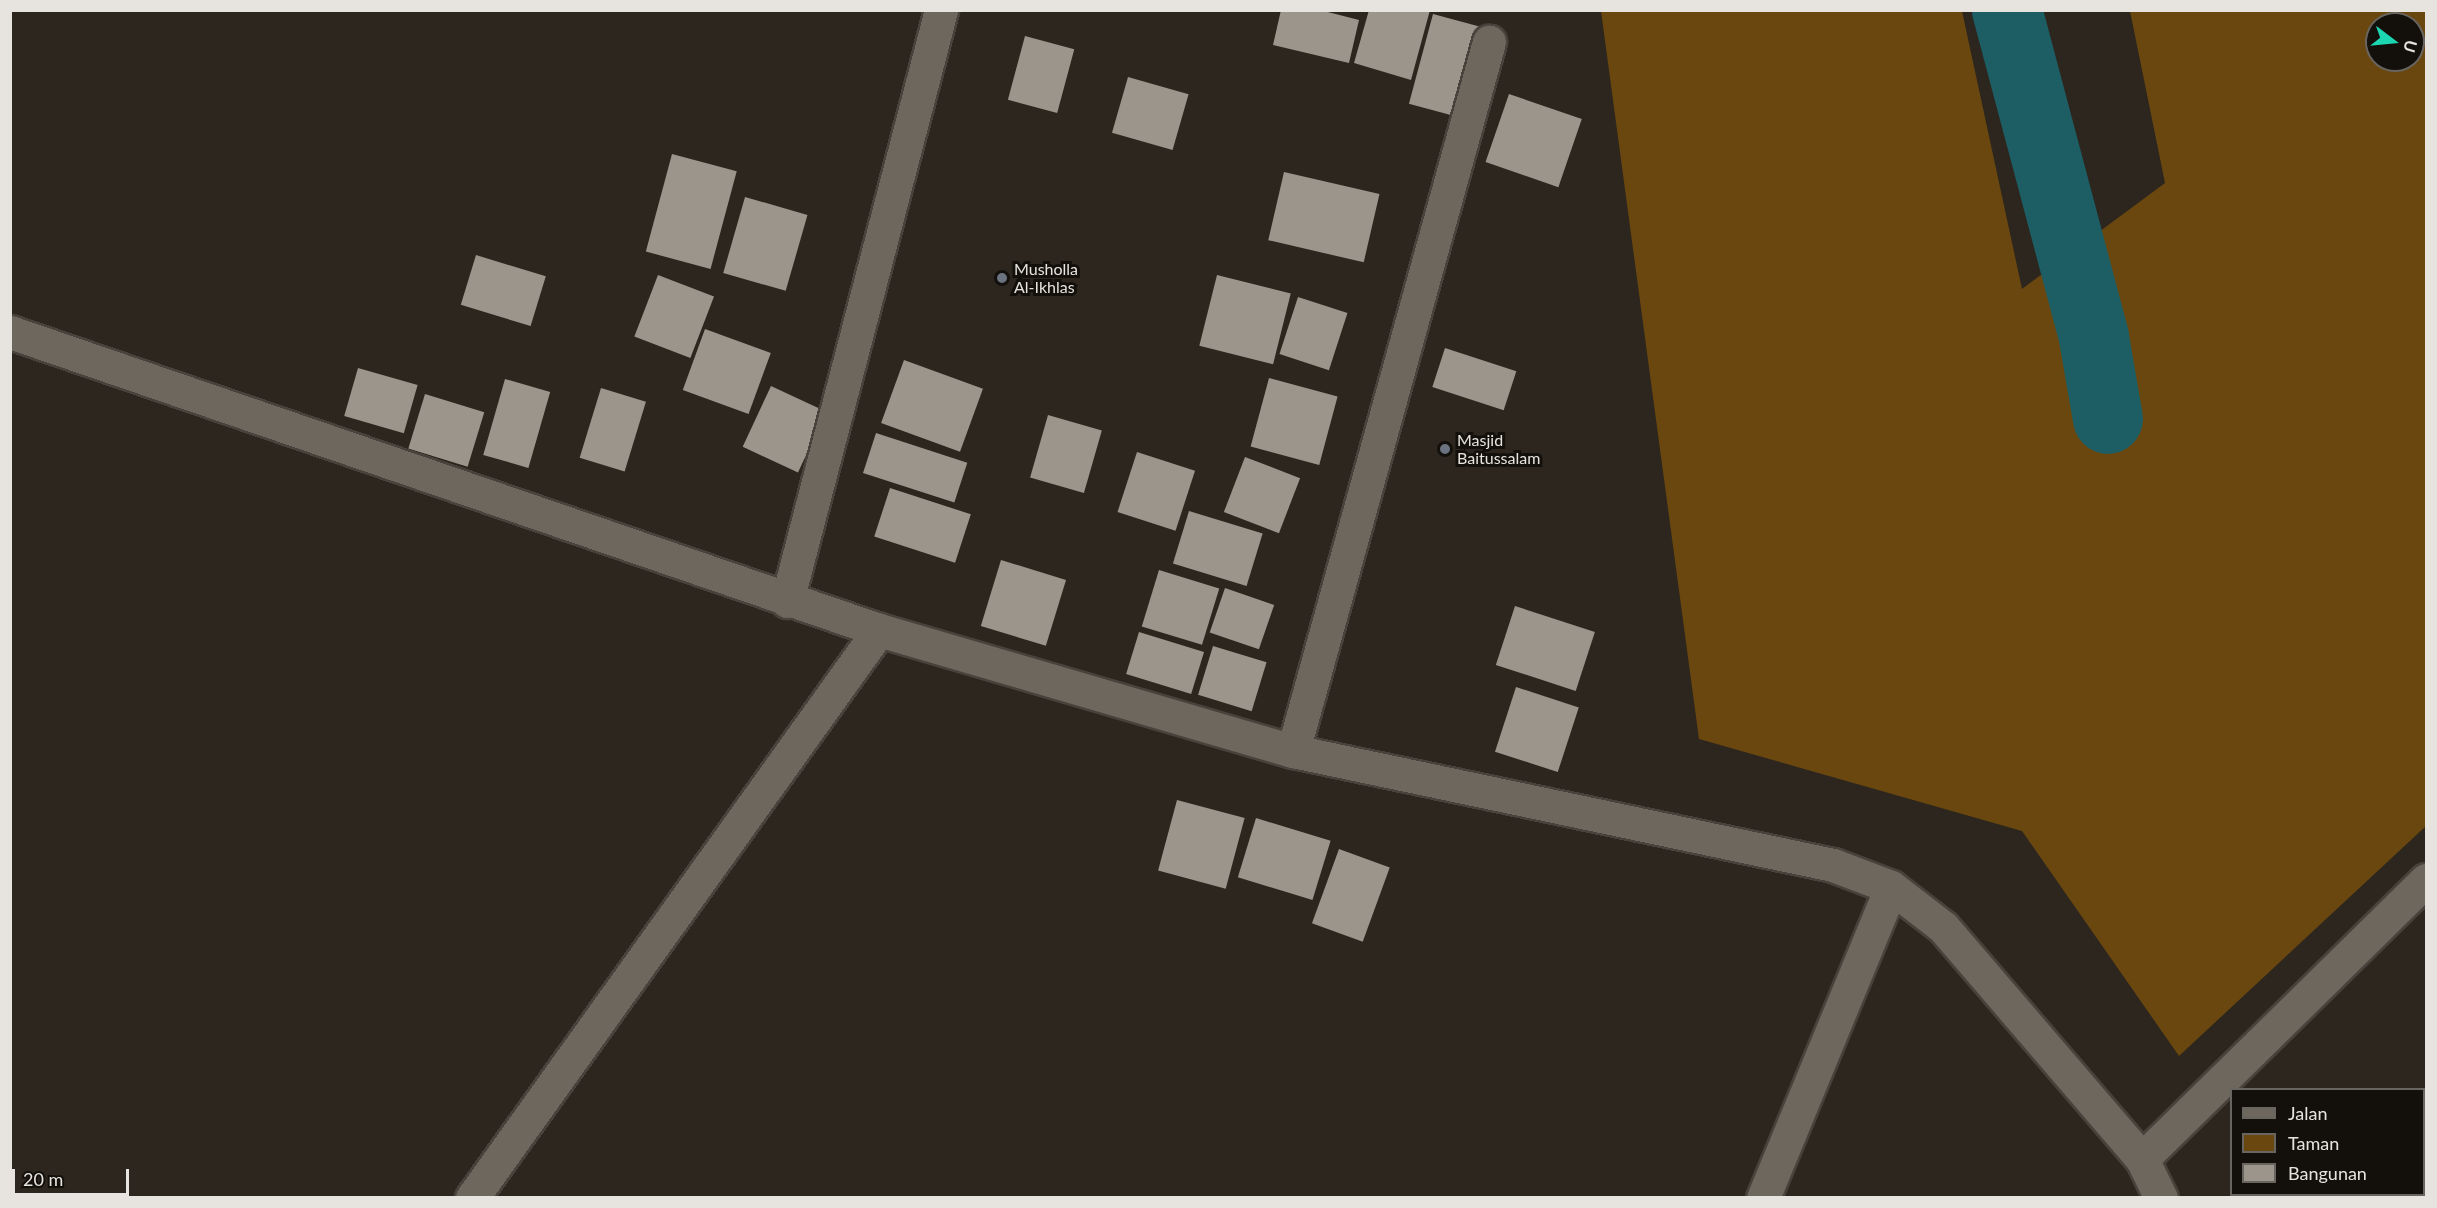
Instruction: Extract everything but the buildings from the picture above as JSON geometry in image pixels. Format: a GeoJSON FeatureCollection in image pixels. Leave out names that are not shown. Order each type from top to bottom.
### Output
{"type":"FeatureCollection","features":[{"type":"Feature","properties":{"kind":"street"},"geometry":{"type":"LineString","coordinates":[[787,601],[941,10]]}},
{"type":"Feature","properties":{"kind":"street"},"geometry":{"type":"LineString","coordinates":[[1293,751],[1489,42]]}},
{"type":"Feature","properties":{"kind":"street"},"geometry":{"type":"LineString","coordinates":[[10,332],[787,601],[879,630],[1293,751],[1833,865],[1891,887],[1943,927],[2142,1159],[2161,1197]]}},
{"type":"Feature","properties":{"kind":"street"},"geometry":{"type":"LineString","coordinates":[[472,1197],[879,630]]}},
{"type":"Feature","properties":{"kind":"street"},"geometry":{"type":"LineString","coordinates":[[2142,1159],[2427,880]]}},
{"type":"Feature","properties":{"kind":"street"},"geometry":{"type":"LineString","coordinates":[[1763,1197],[1891,887]]}},
{"type":"Feature","properties":{"kind":"green space"},"geometry":{"type":"Polygon","coordinates":[[[1601,11],[1962,11],[2022,289],[2165,183],[2130,11],[2426,11],[2426,826],[2179,1056],[2022,831],[1699,739],[1601,11]]]}},
{"type":"Feature","properties":{"kind":"waterway"},"geometry":{"type":"LineString","coordinates":[[2007,10],[2094,338],[2108,419]]}},
{"type":"Feature","properties":{"kind":"place","name":"Musholla Al-Ikhlas"},"geometry":{"type":"Point","coordinates":[1002,278]}},
{"type":"Feature","properties":{"kind":"place","name":"Masjid Baitussalam"},"geometry":{"type":"Point","coordinates":[1445,449]}}]}
